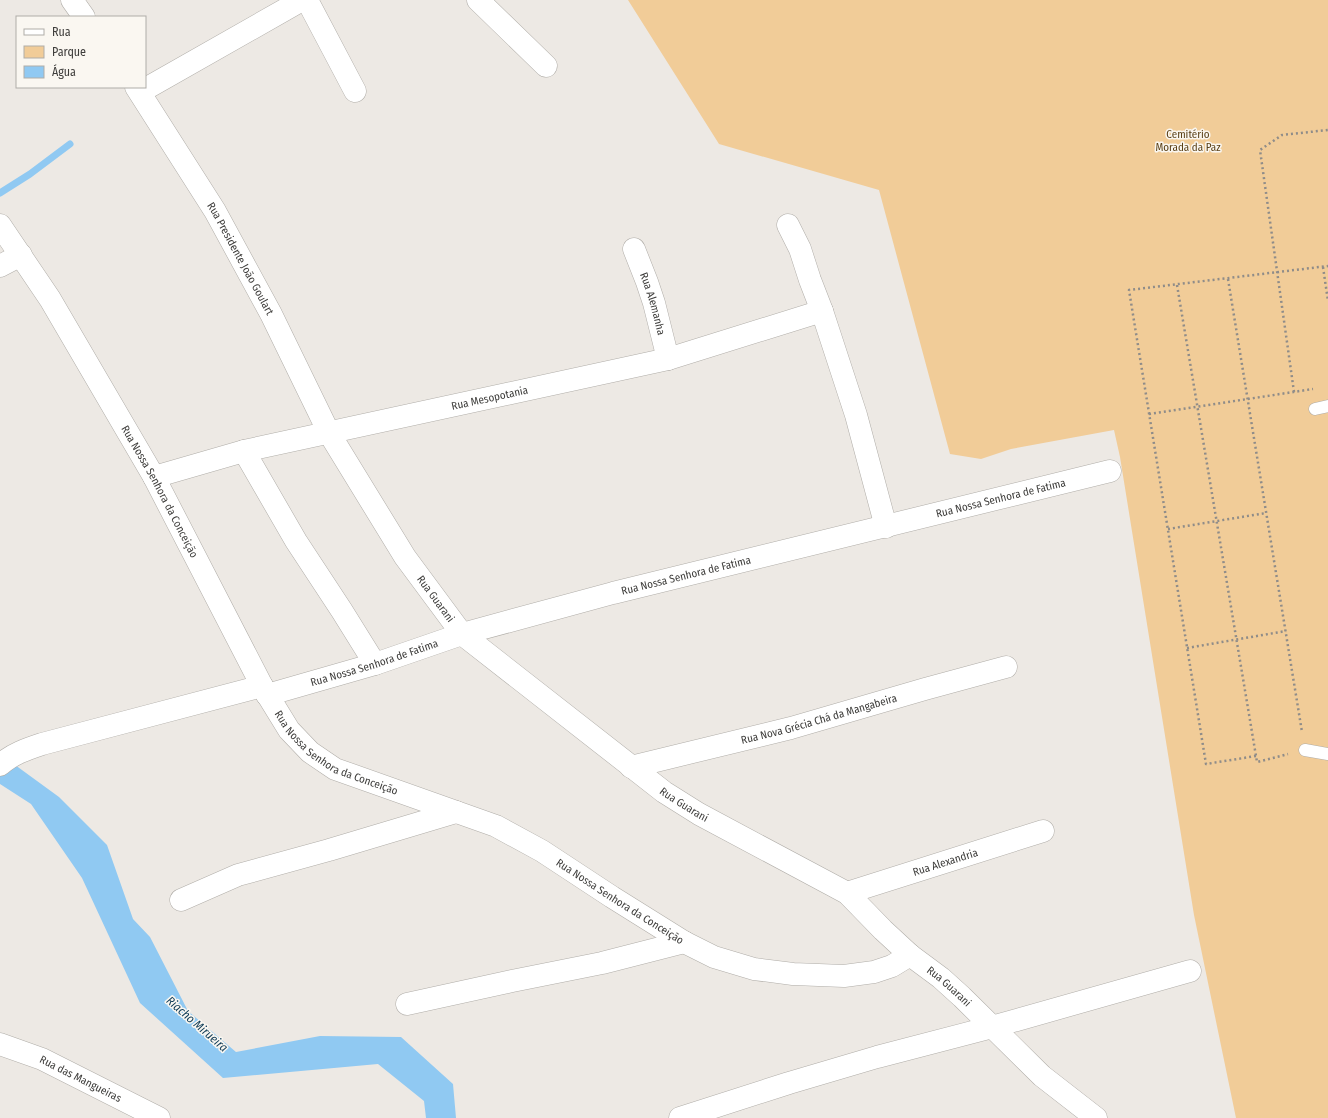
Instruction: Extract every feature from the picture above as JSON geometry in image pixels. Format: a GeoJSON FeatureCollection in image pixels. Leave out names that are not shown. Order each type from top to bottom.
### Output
{"type":"FeatureCollection","features":[{"type":"Feature","properties":{"kind":"street"},"geometry":{"type":"LineString","coordinates":[[72,0],[83,16]]}},
{"type":"Feature","properties":{"kind":"street","name":"Rua Presidente João Goulart"},"geometry":{"type":"LineString","coordinates":[[146,86],[302,0]]}},
{"type":"Feature","properties":{"kind":"street"},"geometry":{"type":"LineString","coordinates":[[307,0],[355,91]]}},
{"type":"Feature","properties":{"kind":"street"},"geometry":{"type":"LineString","coordinates":[[478,0],[546,66]]}},
{"type":"Feature","properties":{"kind":"street","name":"Rua Presidente João Goulart"},"geometry":{"type":"LineString","coordinates":[[138,90],[215,211],[270,314],[329,433]]}},
{"type":"Feature","properties":{"kind":"street","name":"Rua Nossa Senhora da Conceição"},"geometry":{"type":"LineString","coordinates":[[0,225],[77,343],[154,477],[264,690],[289,730],[310,752],[335,769],[496,826],[542,851],[684,942],[714,957],[754,969],[793,974],[844,976],[874,972],[892,966],[910,955]]}},
{"type":"Feature","properties":{"kind":"street"},"geometry":{"type":"LineString","coordinates":[[788,225],[800,249],[856,415],[886,527]]}},
{"type":"Feature","properties":{"kind":"street","name":"Rua Alemanha"},"geometry":{"type":"LineString","coordinates":[[634,249],[654,303],[668,359]]}},
{"type":"Feature","properties":{"kind":"street"},"geometry":{"type":"LineString","coordinates":[[0,266],[21,255]]}},
{"type":"Feature","properties":{"kind":"street","name":"Rua Mesopotania"},"geometry":{"type":"LineString","coordinates":[[154,477],[244,451],[668,359],[822,311]]}},
{"type":"Feature","properties":{"kind":"street","name":"Rua Guarani"},"geometry":{"type":"LineString","coordinates":[[329,433],[405,557],[462,634],[664,792],[699,814],[847,893],[910,955],[941,978],[962,997],[1042,1076],[1096,1118]]}},
{"type":"Feature","properties":{"kind":"street"},"geometry":{"type":"LineString","coordinates":[[244,451],[296,541],[375,664]]}},
{"type":"Feature","properties":{"kind":"street","name":"Rua Nossa Senhora de Fatima"},"geometry":{"type":"LineString","coordinates":[[0,765],[20,752],[88,731],[375,664],[462,634],[606,595],[1110,471]]}},
{"type":"Feature","properties":{"kind":"street","name":"Rua Nova Grécia Chá da Mangabeira"},"geometry":{"type":"LineString","coordinates":[[631,767],[791,728],[1006,667]]}},
{"type":"Feature","properties":{"kind":"street"},"geometry":{"type":"LineString","coordinates":[[181,900],[238,875],[329,850],[456,812]]}},
{"type":"Feature","properties":{"kind":"street","name":"Rua Alexandria"},"geometry":{"type":"LineString","coordinates":[[847,893],[1044,831]]}},
{"type":"Feature","properties":{"kind":"street"},"geometry":{"type":"LineString","coordinates":[[407,1004],[602,963],[684,942]]}},
{"type":"Feature","properties":{"kind":"street"},"geometry":{"type":"LineString","coordinates":[[680,1118],[869,1059],[992,1027],[1190,971]]}},
{"type":"Feature","properties":{"kind":"street","name":"Rua das Mangueiras"},"geometry":{"type":"LineString","coordinates":[[0,1044],[42,1059],[131,1112],[159,1118]]}},
{"type":"Feature","properties":{"kind":"lane"},"geometry":{"type":"LineString","coordinates":[[1315,409],[1328,406]]}},
{"type":"Feature","properties":{"kind":"lane"},"geometry":{"type":"LineString","coordinates":[[1305,750],[1328,754]]}},
{"type":"Feature","properties":{"kind":"path"},"geometry":{"type":"LineString","coordinates":[[1294,392],[1260,150],[1282,134],[1328,130]]}},
{"type":"Feature","properties":{"kind":"path"},"geometry":{"type":"LineString","coordinates":[[1256,756],[1206,764],[1129,290],[1328,266]]}},
{"type":"Feature","properties":{"kind":"path"},"geometry":{"type":"LineString","coordinates":[[1323,267],[1328,301]]}},
{"type":"Feature","properties":{"kind":"path"},"geometry":{"type":"LineString","coordinates":[[1177,285],[1257,762],[1305,750],[1228,279]]}},
{"type":"Feature","properties":{"kind":"path"},"geometry":{"type":"LineString","coordinates":[[1149,414],[1314,389]]}},
{"type":"Feature","properties":{"kind":"path"},"geometry":{"type":"LineString","coordinates":[[1168,529],[1266,513]]}},
{"type":"Feature","properties":{"kind":"path"},"geometry":{"type":"LineString","coordinates":[[1187,648],[1286,631]]}},
{"type":"Feature","properties":{"kind":"green space","name":"Cemitério Morada da Paz"},"geometry":{"type":"Polygon","coordinates":[[[628,0],[1328,0],[1328,1118],[1236,1118],[1194,915],[1120,457],[1114,430],[1011,449],[981,459],[950,454],[879,190],[719,144],[628,0]]]}},
{"type":"Feature","properties":{"kind":"water","name":"Riacho Mirueira"},"geometry":{"type":"Polygon","coordinates":[[[0,754],[59,797],[107,845],[133,919],[150,937],[188,1011],[236,1052],[320,1036],[401,1037],[453,1084],[456,1118],[426,1118],[424,1101],[378,1064],[223,1078],[140,1003],[82,878],[31,804],[0,784],[0,754]]]}},
{"type":"Feature","properties":{"kind":"waterway"},"geometry":{"type":"LineString","coordinates":[[0,193],[30,174],[70,144]]}}]}
